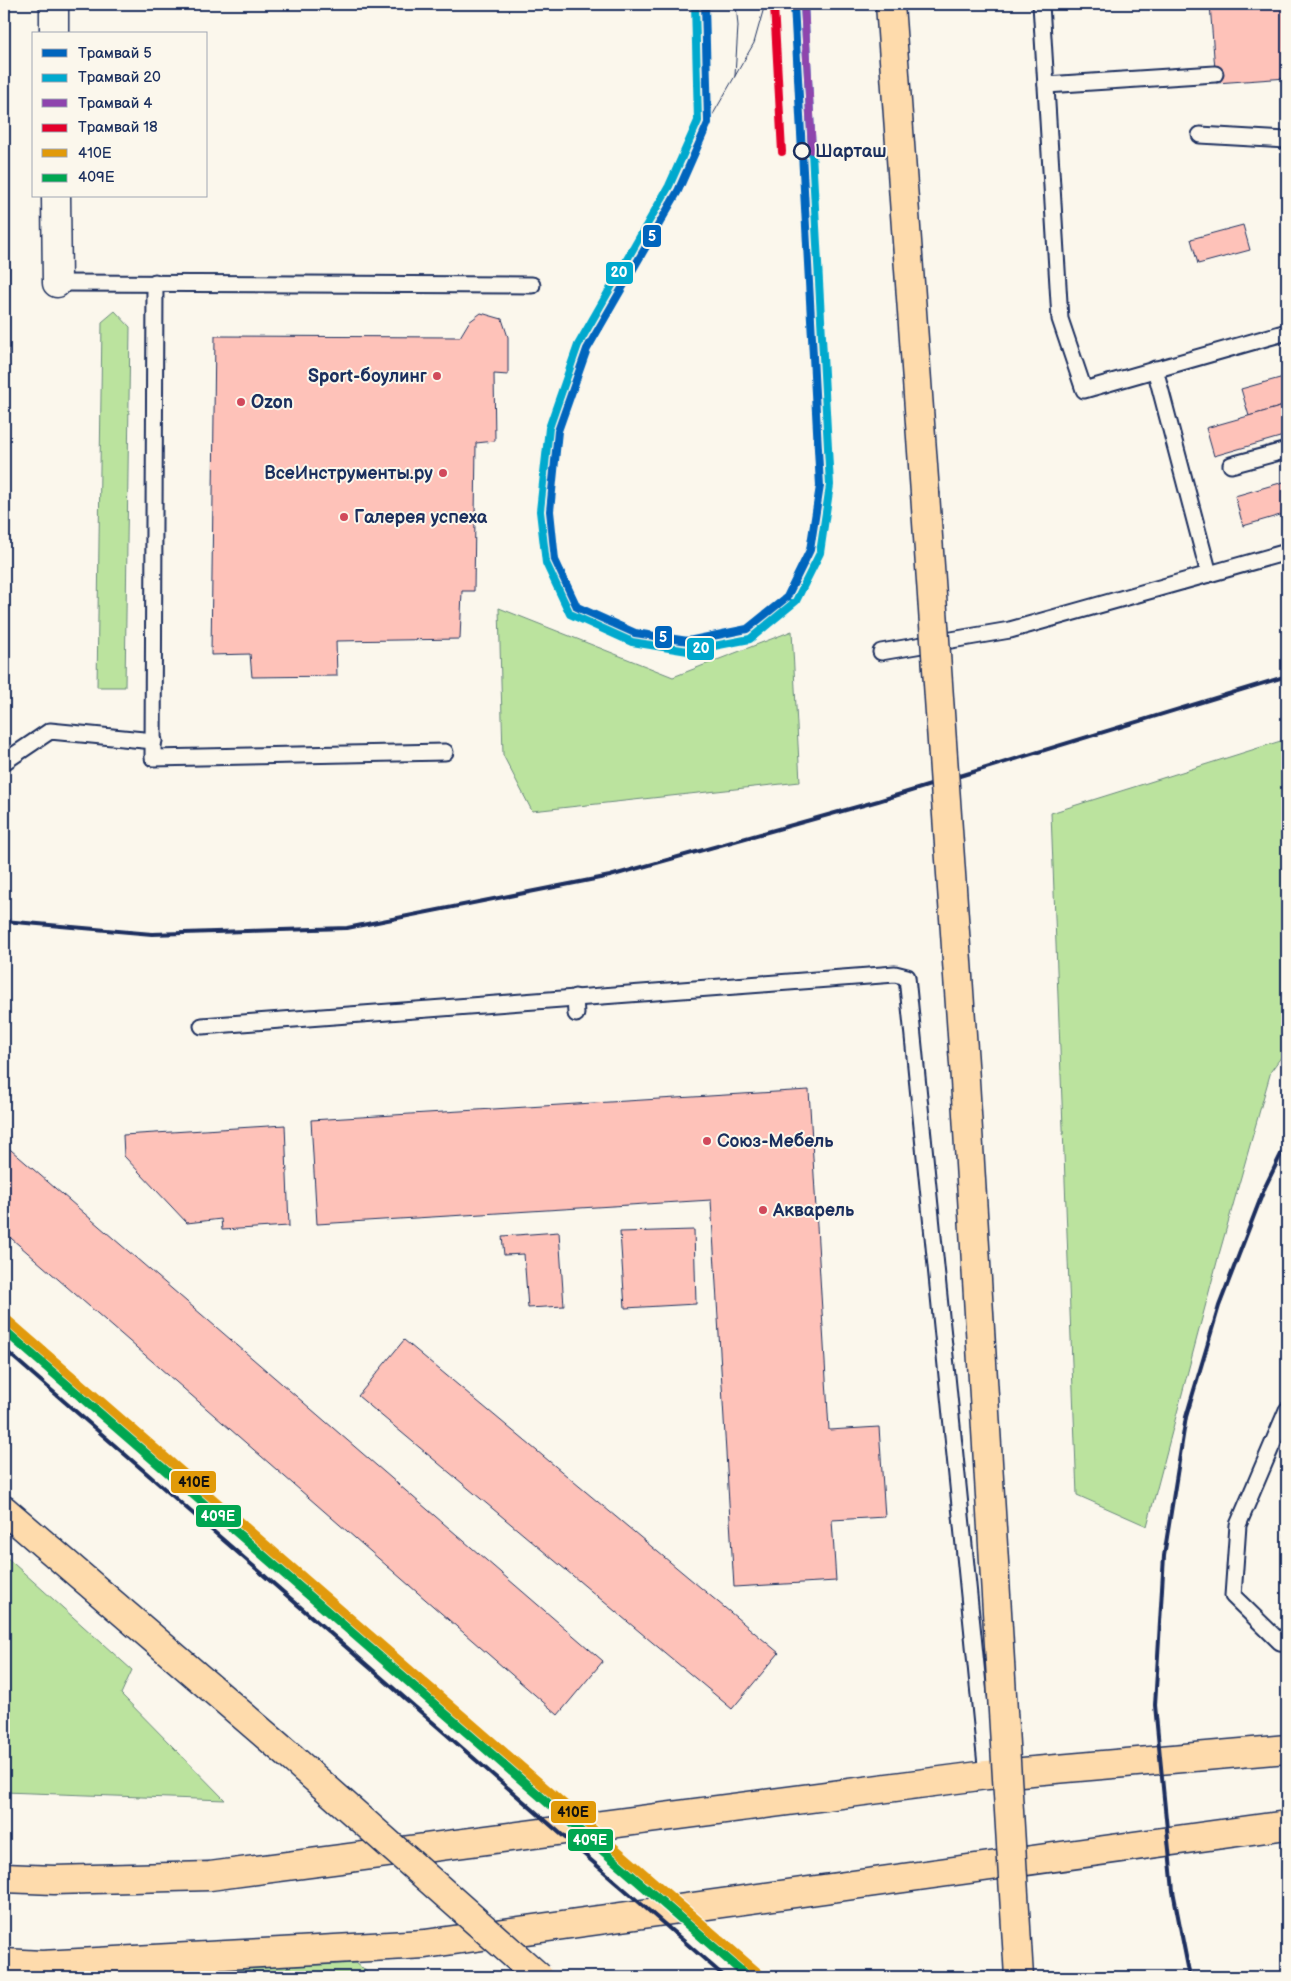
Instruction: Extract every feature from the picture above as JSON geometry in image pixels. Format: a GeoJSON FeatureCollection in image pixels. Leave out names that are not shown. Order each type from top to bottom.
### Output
{"type":"FeatureCollection","features":[{"type":"Feature","properties":{"kind":"main road"},"geometry":{"type":"LineString","coordinates":[[890,4],[964,1064],[1019,1977]]}},
{"type":"Feature","properties":{"kind":"main road"},"geometry":{"type":"LineString","coordinates":[[4,1510],[291,1757],[539,1977]]}},
{"type":"Feature","properties":{"kind":"main road"},"geometry":{"type":"LineString","coordinates":[[4,1878],[54,1880],[210,1876],[986,1775],[1287,1749]]}},
{"type":"Feature","properties":{"kind":"main road"},"geometry":{"type":"LineString","coordinates":[[4,1963],[42,1965],[425,1944],[1287,1825]]}},
{"type":"Feature","properties":{"kind":"street"},"geometry":{"type":"LineString","coordinates":[[54,4],[54,32]]}},
{"type":"Feature","properties":{"kind":"street"},"geometry":{"type":"LineString","coordinates":[[56,198],[57,283]]}},
{"type":"Feature","properties":{"kind":"lane"},"geometry":{"type":"LineString","coordinates":[[1041,4],[1060,319],[1084,390],[1287,332]]}},
{"type":"Feature","properties":{"kind":"lane"},"geometry":{"type":"LineString","coordinates":[[1046,85],[1215,74]]}},
{"type":"Feature","properties":{"kind":"lane"},"geometry":{"type":"LineString","coordinates":[[1200,135],[1287,140]]}},
{"type":"Feature","properties":{"kind":"lane"},"geometry":{"type":"LineString","coordinates":[[155,282],[154,758],[445,752]]}},
{"type":"Feature","properties":{"kind":"lane"},"geometry":{"type":"LineString","coordinates":[[57,283],[532,285]]}},
{"type":"Feature","properties":{"kind":"lane"},"geometry":{"type":"LineString","coordinates":[[1155,370],[1209,574]]}},
{"type":"Feature","properties":{"kind":"lane"},"geometry":{"type":"LineString","coordinates":[[1231,465],[1287,450]]}},
{"type":"Feature","properties":{"kind":"lane"},"geometry":{"type":"LineString","coordinates":[[881,652],[1010,630],[1287,552]]}},
{"type":"Feature","properties":{"kind":"lane"},"geometry":{"type":"LineString","coordinates":[[4,762],[50,732],[154,741]]}},
{"type":"Feature","properties":{"kind":"lane"},"geometry":{"type":"LineString","coordinates":[[202,1026],[895,974],[907,976],[986,1775]]}},
{"type":"Feature","properties":{"kind":"lane"},"geometry":{"type":"LineString","coordinates":[[575,997],[576,1014]]}},
{"type":"Feature","properties":{"kind":"lane"},"geometry":{"type":"LineString","coordinates":[[1287,1410],[1238,1525],[1233,1596],[1280,1642],[1287,1643]]}},
{"type":"Feature","properties":{"kind":"green space"},"geometry":{"type":"Polygon","coordinates":[[[115,311],[130,327],[125,687],[97,687],[102,322],[115,311]]]}},
{"type":"Feature","properties":{"kind":"green space"},"geometry":{"type":"Polygon","coordinates":[[[499,608],[673,677],[792,631],[800,782],[532,811],[503,755],[499,608]]]}},
{"type":"Feature","properties":{"kind":"green space"},"geometry":{"type":"Polygon","coordinates":[[[1287,739],[1287,1049],[1271,1071],[1218,1258],[1147,1526],[1077,1495],[1051,813],[1287,739]]]}},
{"type":"Feature","properties":{"kind":"green space"},"geometry":{"type":"Polygon","coordinates":[[[4,1555],[132,1670],[121,1694],[225,1800],[4,1792],[4,1555]]]}},
{"type":"Feature","properties":{"kind":"green space"},"geometry":{"type":"Polygon","coordinates":[[[356,1963],[373,1977],[98,1977],[356,1963]]]}},
{"type":"Feature","properties":{"kind":"building"},"geometry":{"type":"Polygon","coordinates":[[[1210,4],[1287,4],[1287,78],[1216,83],[1210,4]]]}},
{"type":"Feature","properties":{"kind":"building"},"geometry":{"type":"Polygon","coordinates":[[[1243,225],[1250,250],[1198,264],[1191,239],[1243,225]]]}},
{"type":"Feature","properties":{"kind":"building"},"geometry":{"type":"Polygon","coordinates":[[[4,261],[9,261],[8,362],[4,362],[4,261]]]}},
{"type":"Feature","properties":{"kind":"building","name":"Галерея успеха"},"geometry":{"type":"Polygon","coordinates":[[[481,313],[502,319],[508,337],[508,375],[494,374],[495,441],[476,443],[474,591],[462,591],[460,639],[336,641],[337,676],[252,677],[250,654],[211,655],[215,336],[460,337],[469,322],[481,313]]]}},
{"type":"Feature","properties":{"kind":"building"},"geometry":{"type":"Polygon","coordinates":[[[1287,376],[1287,405],[1249,416],[1241,389],[1287,376]]]}},
{"type":"Feature","properties":{"kind":"building"},"geometry":{"type":"Polygon","coordinates":[[[1287,405],[1287,435],[1214,456],[1206,428],[1287,405]]]}},
{"type":"Feature","properties":{"kind":"building"},"geometry":{"type":"Polygon","coordinates":[[[1287,481],[1287,513],[1243,526],[1235,496],[1287,481]]]}},
{"type":"Feature","properties":{"kind":"building"},"geometry":{"type":"Polygon","coordinates":[[[809,1090],[829,1430],[879,1427],[885,1517],[832,1520],[836,1581],[734,1587],[711,1200],[317,1224],[311,1120],[809,1090]]]}},
{"type":"Feature","properties":{"kind":"building"},"geometry":{"type":"Polygon","coordinates":[[[285,1125],[289,1226],[222,1230],[221,1219],[187,1223],[124,1156],[123,1135],[285,1125]]]}},
{"type":"Feature","properties":{"kind":"building"},"geometry":{"type":"Polygon","coordinates":[[[4,1144],[603,1661],[558,1715],[4,1232],[4,1144]]]}},
{"type":"Feature","properties":{"kind":"building"},"geometry":{"type":"Polygon","coordinates":[[[694,1230],[696,1304],[625,1308],[620,1232],[694,1230]]]}},
{"type":"Feature","properties":{"kind":"building"},"geometry":{"type":"Polygon","coordinates":[[[559,1232],[564,1306],[528,1308],[524,1254],[504,1255],[502,1236],[559,1232]]]}},
{"type":"Feature","properties":{"kind":"building"},"geometry":{"type":"Polygon","coordinates":[[[404,1340],[779,1653],[732,1709],[358,1396],[404,1340]]]}},
{"type":"Feature","properties":{"kind":"building"},"geometry":{"type":"Polygon","coordinates":[[[1285,1504],[1287,1504],[1287,1611],[1286,1611],[1285,1504]]]}},
{"type":"Feature","properties":{"kind":"tram line","name":"20"},"geometry":{"type":"LineString","coordinates":[[695,4],[698,121],[669,186],[578,345],[549,428],[540,511],[546,563],[570,614],[632,642],[688,651],[750,639],[796,601],[820,553],[830,485],[804,4]]}},
{"type":"Feature","properties":{"kind":"tram line","name":"5"},"geometry":{"type":"LineString","coordinates":[[705,4],[708,123],[678,191],[587,349],[558,431],[550,511],[555,560],[577,607],[635,633],[688,641],[747,629],[787,597],[810,550],[820,486],[794,4]]}},
{"type":"Feature","properties":{"kind":"tram line"},"geometry":{"type":"LineString","coordinates":[[735,76],[738,26],[736,4]]}},
{"type":"Feature","properties":{"kind":"tram line"},"geometry":{"type":"LineString","coordinates":[[708,123],[754,43],[765,4]]}},
{"type":"Feature","properties":{"kind":"tram line","name":"4"},"geometry":{"type":"LineString","coordinates":[[804,4],[812,150]]}},
{"type":"Feature","properties":{"kind":"tram line","name":"18"},"geometry":{"type":"LineString","coordinates":[[774,5],[782,152]]}},
{"type":"Feature","properties":{"kind":"railway"},"geometry":{"type":"LineString","coordinates":[[4,921],[152,934],[347,928],[610,876],[878,801],[1287,676]]}},
{"type":"Feature","properties":{"kind":"railway"},"geometry":{"type":"LineString","coordinates":[[1190,1977],[1173,1891],[1155,1705],[1164,1556],[1186,1417],[1219,1306],[1265,1187],[1287,1142]]}},
{"type":"Feature","properties":{"kind":"railway"},"geometry":{"type":"LineString","coordinates":[[4,1349],[725,1977]]}},
{"type":"Feature","properties":{"kind":"transit line","name":"410E"},"geometry":{"type":"LineString","coordinates":[[4,1317],[763,1977]]}},
{"type":"Feature","properties":{"kind":"transit line","name":"409E"},"geometry":{"type":"LineString","coordinates":[[4,1330],[748,1977]]}},
{"type":"Feature","properties":{"kind":"place","name":"Шарташ"},"geometry":{"type":"Point","coordinates":[802,151]}},
{"type":"Feature","properties":{"kind":"place","name":"Sport-боулинг"},"geometry":{"type":"Point","coordinates":[437,376]}},
{"type":"Feature","properties":{"kind":"place","name":"Ozon"},"geometry":{"type":"Point","coordinates":[241,402]}},
{"type":"Feature","properties":{"kind":"place","name":"ВсеИнструменты.ру"},"geometry":{"type":"Point","coordinates":[443,473]}},
{"type":"Feature","properties":{"kind":"place","name":"Галерея успеха"},"geometry":{"type":"Point","coordinates":[344,517]}},
{"type":"Feature","properties":{"kind":"place","name":"Союз-Мебель"},"geometry":{"type":"Point","coordinates":[707,1141]}},
{"type":"Feature","properties":{"kind":"place","name":"Акварель"},"geometry":{"type":"Point","coordinates":[763,1210]}}]}
